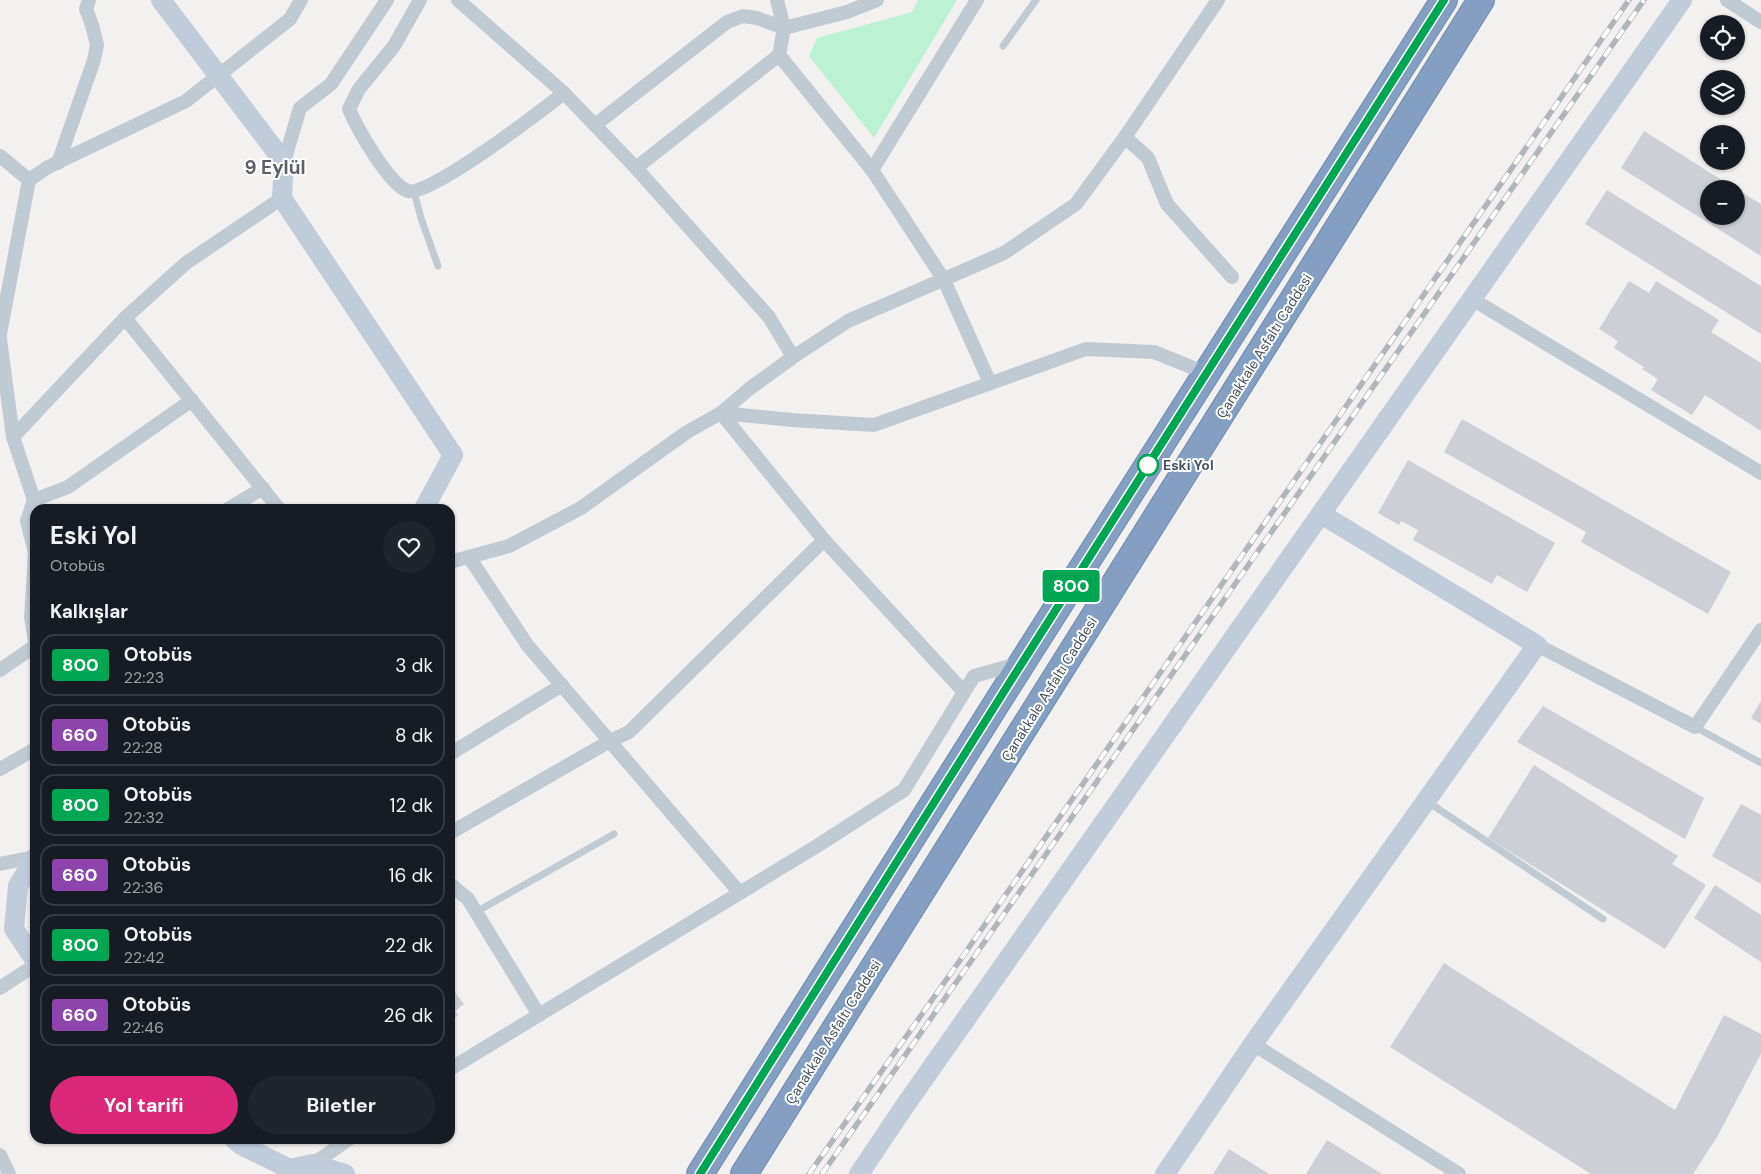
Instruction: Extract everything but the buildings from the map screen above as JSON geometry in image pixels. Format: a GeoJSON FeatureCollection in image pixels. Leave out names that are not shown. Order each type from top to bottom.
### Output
{"type":"FeatureCollection","features":[{"type":"Feature","properties":{"kind":"highway"},"geometry":{"type":"LineString","coordinates":[[1422,0],[1426,28]]}},
{"type":"Feature","properties":{"kind":"highway"},"geometry":{"type":"LineString","coordinates":[[700,1174],[1022,663],[1444,0]]}},
{"type":"Feature","properties":{"kind":"highway","name":"Çanakkale Asfaltı Caddesi"},"geometry":{"type":"LineString","coordinates":[[744,1174],[1480,0]]}},
{"type":"Feature","properties":{"kind":"street"},"geometry":{"type":"LineString","coordinates":[[58,163],[97,45],[86,9],[89,0]]}},
{"type":"Feature","properties":{"kind":"street"},"geometry":{"type":"LineString","coordinates":[[161,0],[284,162]]}},
{"type":"Feature","properties":{"kind":"street"},"geometry":{"type":"LineString","coordinates":[[0,334],[29,180],[58,163],[186,101],[290,19],[301,0]]}},
{"type":"Feature","properties":{"kind":"street"},"geometry":{"type":"LineString","coordinates":[[388,0],[331,84],[300,108],[284,162],[282,198],[453,455],[427,504]]}},
{"type":"Feature","properties":{"kind":"street"},"geometry":{"type":"LineString","coordinates":[[420,0],[394,46],[359,89],[349,109],[358,127],[387,172],[400,188],[414,192],[423,189],[506,138],[564,93]]}},
{"type":"Feature","properties":{"kind":"street"},"geometry":{"type":"LineString","coordinates":[[458,0],[564,93],[636,168],[769,317],[793,357]]}},
{"type":"Feature","properties":{"kind":"street"},"geometry":{"type":"LineString","coordinates":[[636,168],[778,55],[784,28],[778,0]]}},
{"type":"Feature","properties":{"kind":"street"},"geometry":{"type":"LineString","coordinates":[[595,125],[727,22],[743,16],[757,18],[784,28],[847,12],[877,0]]}},
{"type":"Feature","properties":{"kind":"street"},"geometry":{"type":"LineString","coordinates":[[872,170],[977,0]]}},
{"type":"Feature","properties":{"kind":"street"},"geometry":{"type":"LineString","coordinates":[[455,561],[509,546],[581,508],[687,432],[721,413],[793,357],[848,321],[1004,253],[1076,204],[1125,137],[1218,0]]}},
{"type":"Feature","properties":{"kind":"street"},"geometry":{"type":"LineString","coordinates":[[859,1174],[904,1107],[1682,0]]}},
{"type":"Feature","properties":{"kind":"street"},"geometry":{"type":"LineString","coordinates":[[1727,0],[1761,22]]}},
{"type":"Feature","properties":{"kind":"street"},"geometry":{"type":"LineString","coordinates":[[778,55],[872,170],[944,280],[990,383]]}},
{"type":"Feature","properties":{"kind":"street"},"geometry":{"type":"LineString","coordinates":[[1125,137],[1148,158],[1167,204],[1232,277]]}},
{"type":"Feature","properties":{"kind":"street"},"geometry":{"type":"LineString","coordinates":[[0,156],[29,180]]}},
{"type":"Feature","properties":{"kind":"street"},"geometry":{"type":"LineString","coordinates":[[13,437],[125,318],[186,263],[282,198]]}},
{"type":"Feature","properties":{"kind":"street"},"geometry":{"type":"LineString","coordinates":[[1472,299],[1761,473]]}},
{"type":"Feature","properties":{"kind":"street"},"geometry":{"type":"LineString","coordinates":[[125,318],[275,504]]}},
{"type":"Feature","properties":{"kind":"street"},"geometry":{"type":"LineString","coordinates":[[0,339],[13,437],[36,504],[68,487],[192,400]]}},
{"type":"Feature","properties":{"kind":"street"},"geometry":{"type":"LineString","coordinates":[[721,413],[874,425],[1086,349],[1154,352],[1206,373]]}},
{"type":"Feature","properties":{"kind":"street"},"geometry":{"type":"LineString","coordinates":[[721,413],[824,540],[964,692]]}},
{"type":"Feature","properties":{"kind":"street"},"geometry":{"type":"LineString","coordinates":[[236,504],[262,488]]}},
{"type":"Feature","properties":{"kind":"street"},"geometry":{"type":"LineString","coordinates":[[1321,514],[1537,645],[1695,727],[1761,630]]}},
{"type":"Feature","properties":{"kind":"street"},"geometry":{"type":"LineString","coordinates":[[30,515],[27,521],[30,533]]}},
{"type":"Feature","properties":{"kind":"street"},"geometry":{"type":"LineString","coordinates":[[455,830],[629,732],[824,540]]}},
{"type":"Feature","properties":{"kind":"street"},"geometry":{"type":"LineString","coordinates":[[469,557],[528,646],[740,893]]}},
{"type":"Feature","properties":{"kind":"street"},"geometry":{"type":"LineString","coordinates":[[1165,1174],[1253,1044],[1537,645]]}},
{"type":"Feature","properties":{"kind":"street"},"geometry":{"type":"LineString","coordinates":[[0,670],[30,649]]}},
{"type":"Feature","properties":{"kind":"street"},"geometry":{"type":"LineString","coordinates":[[455,1066],[818,846],[904,790],[974,676],[1022,663]]}},
{"type":"Feature","properties":{"kind":"street"},"geometry":{"type":"LineString","coordinates":[[455,751],[562,685]]}},
{"type":"Feature","properties":{"kind":"street"},"geometry":{"type":"LineString","coordinates":[[0,769],[30,752]]}},
{"type":"Feature","properties":{"kind":"street"},"geometry":{"type":"LineString","coordinates":[[0,864],[30,858]]}},
{"type":"Feature","properties":{"kind":"street"},"geometry":{"type":"LineString","coordinates":[[30,866],[18,886],[14,929],[30,953]]}},
{"type":"Feature","properties":{"kind":"street"},"geometry":{"type":"LineString","coordinates":[[455,888],[468,899],[539,1015]]}},
{"type":"Feature","properties":{"kind":"street"},"geometry":{"type":"LineString","coordinates":[[0,988],[30,967]]}},
{"type":"Feature","properties":{"kind":"street"},"geometry":{"type":"LineString","coordinates":[[1253,1044],[1460,1174]]}},
{"type":"Feature","properties":{"kind":"street"},"geometry":{"type":"LineString","coordinates":[[240,1144],[286,1171],[313,1164],[342,1144]]}},
{"type":"Feature","properties":{"kind":"street"},"geometry":{"type":"LineString","coordinates":[[0,1154],[9,1174]]}},
{"type":"Feature","properties":{"kind":"street"},"geometry":{"type":"LineString","coordinates":[[313,1164],[345,1174]]}},
{"type":"Feature","properties":{"kind":"lane"},"geometry":{"type":"LineString","coordinates":[[1003,46],[1036,0]]}},
{"type":"Feature","properties":{"kind":"lane"},"geometry":{"type":"LineString","coordinates":[[414,192],[438,266]]}},
{"type":"Feature","properties":{"kind":"lane"},"geometry":{"type":"LineString","coordinates":[[1695,727],[1761,763]]}},
{"type":"Feature","properties":{"kind":"lane"},"geometry":{"type":"LineString","coordinates":[[1426,801],[1603,919]]}},
{"type":"Feature","properties":{"kind":"lane"},"geometry":{"type":"LineString","coordinates":[[476,912],[614,834]]}},
{"type":"Feature","properties":{"kind":"green space"},"geometry":{"type":"Polygon","coordinates":[[[918,0],[957,0],[874,138],[809,56],[817,38],[912,12],[918,0]]]}},
{"type":"Feature","properties":{"kind":"railway"},"geometry":{"type":"LineString","coordinates":[[809,1174],[1629,0]]}},
{"type":"Feature","properties":{"kind":"railway"},"geometry":{"type":"LineString","coordinates":[[822,1174],[1644,0]]}},
{"type":"Feature","properties":{"kind":"bus line","name":"800"},"geometry":{"type":"LineString","coordinates":[[700,1174],[1022,663],[1444,0]]}},
{"type":"Feature","properties":{"kind":"place","name":"Eski Yol"},"geometry":{"type":"Point","coordinates":[1148,465]}},
{"type":"Feature","properties":{"kind":"district","name":"9 Eylül"},"geometry":{"type":"Point","coordinates":[275,167]}}]}
